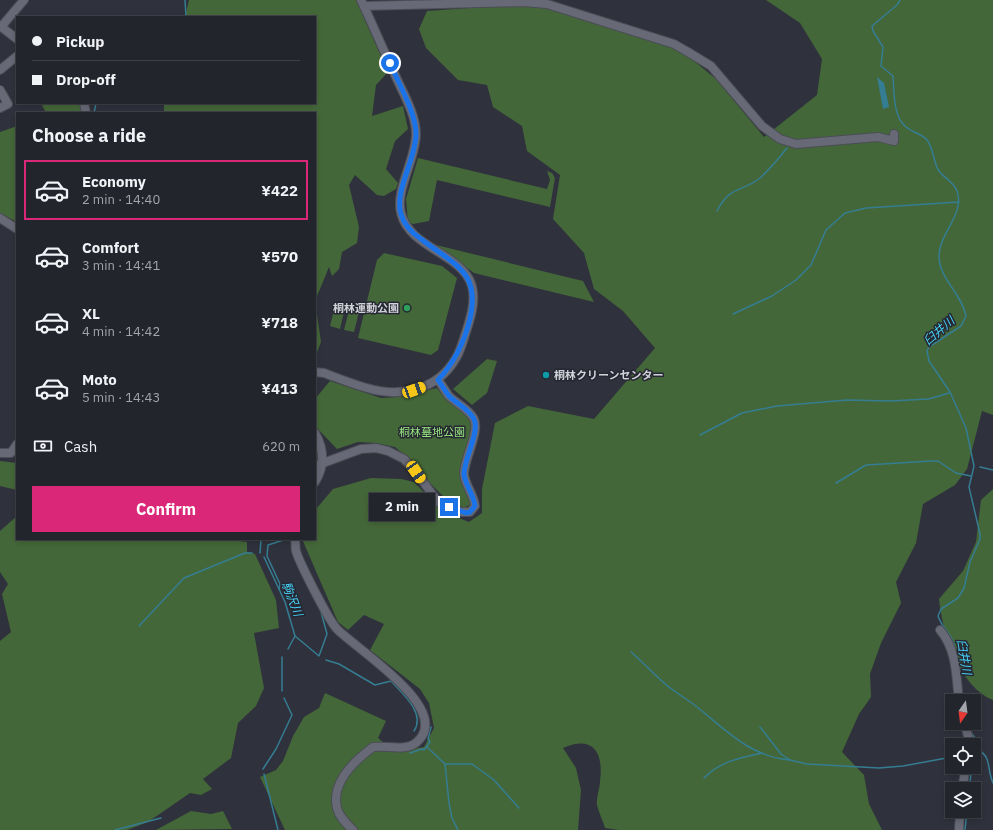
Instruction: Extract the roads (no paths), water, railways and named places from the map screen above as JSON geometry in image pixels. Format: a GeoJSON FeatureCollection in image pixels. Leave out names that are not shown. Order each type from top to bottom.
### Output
{"type":"FeatureCollection","features":[{"type":"Feature","properties":{"kind":"street"},"geometry":{"type":"LineString","coordinates":[[16,38],[1,27],[24,0]]}},
{"type":"Feature","properties":{"kind":"street"},"geometry":{"type":"LineString","coordinates":[[316,372],[324,373],[380,391],[414,390],[438,380],[457,357],[472,310],[472,287],[463,271],[411,232],[403,221],[399,202],[415,147],[415,122],[363,3],[524,1],[547,4],[674,44],[688,52],[711,66],[762,126],[780,139],[796,144],[878,137],[894,141],[894,134]]}},
{"type":"Feature","properties":{"kind":"street"},"geometry":{"type":"LineString","coordinates":[[0,70],[16,57]]}},
{"type":"Feature","properties":{"kind":"street"},"geometry":{"type":"LineString","coordinates":[[0,90],[8,104],[0,108]]}},
{"type":"Feature","properties":{"kind":"street"},"geometry":{"type":"LineString","coordinates":[[0,218],[16,228]]}},
{"type":"Feature","properties":{"kind":"street"},"geometry":{"type":"LineString","coordinates":[[319,465],[361,449],[376,448],[388,451],[397,454],[404,459],[416,472],[438,502],[461,512],[470,512],[475,506],[474,499],[466,482],[464,473],[475,430],[475,420],[449,396],[438,380]]}},
{"type":"Feature","properties":{"kind":"street"},"geometry":{"type":"LineString","coordinates":[[316,435],[322,449],[316,478]]}},
{"type":"Feature","properties":{"kind":"street"},"geometry":{"type":"LineString","coordinates":[[0,453],[12,453],[16,446]]}},
{"type":"Feature","properties":{"kind":"street"},"geometry":{"type":"LineString","coordinates":[[295,540],[296,550],[336,629],[401,684],[414,697],[420,704],[426,724],[423,735],[416,743],[405,747],[373,747],[348,770],[338,786],[337,809],[342,819],[353,830]]}},
{"type":"Feature","properties":{"kind":"street"},"geometry":{"type":"LineString","coordinates":[[940,630],[948,640],[952,650],[958,694]]}},
{"type":"Feature","properties":{"kind":"street"},"geometry":{"type":"LineString","coordinates":[[959,830],[960,818]]}},
{"type":"Feature","properties":{"kind":"water"},"geometry":{"type":"Polygon","coordinates":[[[877,77],[884,83],[889,107],[883,109],[877,77]]]}},
{"type":"Feature","properties":{"kind":"waterway","name":"駒沢川"},"geometry":{"type":"LineString","coordinates":[[185,0],[186,16]]}},
{"type":"Feature","properties":{"kind":"waterway","name":"臼井川"},"geometry":{"type":"LineString","coordinates":[[900,0],[897,5],[872,26],[873,31],[883,47],[881,66],[893,76],[895,102],[900,120],[906,127],[927,140],[931,147],[939,171],[956,188],[959,200],[958,208],[943,240],[939,256],[940,264],[946,279],[960,300],[966,316],[961,326],[929,347],[927,351],[929,361],[950,392],[966,428],[974,466],[969,487],[980,539],[970,562],[964,588],[958,598],[941,609],[938,616],[942,625],[953,641],[956,652]]}},
{"type":"Feature","properties":{"kind":"waterway","name":"駒沢川"},"geometry":{"type":"LineString","coordinates":[[94,112],[96,104]]}},
{"type":"Feature","properties":{"kind":"waterway"},"geometry":{"type":"LineString","coordinates":[[717,211],[731,193],[753,183],[760,178],[787,148]]}},
{"type":"Feature","properties":{"kind":"waterway"},"geometry":{"type":"LineString","coordinates":[[733,314],[772,296],[796,280],[811,265],[826,230],[845,213],[866,208],[959,202]]}},
{"type":"Feature","properties":{"kind":"waterway"},"geometry":{"type":"LineString","coordinates":[[700,435],[742,413],[777,406],[847,400],[890,401],[929,399],[949,393]]}},
{"type":"Feature","properties":{"kind":"waterway"},"geometry":{"type":"LineString","coordinates":[[836,483],[866,465],[931,461],[938,461],[956,473],[971,476]]}},
{"type":"Feature","properties":{"kind":"waterway"},"geometry":{"type":"LineString","coordinates":[[980,467],[993,470]]}},
{"type":"Feature","properties":{"kind":"waterway","name":"駒沢川"},"geometry":{"type":"LineString","coordinates":[[260,553],[261,540]]}},
{"type":"Feature","properties":{"kind":"waterway","name":"駒沢川"},"geometry":{"type":"LineString","coordinates":[[279,589],[280,584],[267,556],[268,545],[284,540]]}},
{"type":"Feature","properties":{"kind":"waterway"},"geometry":{"type":"LineString","coordinates":[[139,626],[184,578],[245,553],[252,553]]}},
{"type":"Feature","properties":{"kind":"waterway","name":"駒沢川"},"geometry":{"type":"LineString","coordinates":[[264,557],[285,602],[295,636],[288,649]]}},
{"type":"Feature","properties":{"kind":"waterway"},"geometry":{"type":"LineString","coordinates":[[295,636],[319,656],[327,634],[321,612]]}},
{"type":"Feature","properties":{"kind":"waterway"},"geometry":{"type":"LineString","coordinates":[[631,652],[672,690],[697,707],[739,741],[750,748],[775,758],[789,760]]}},
{"type":"Feature","properties":{"kind":"waterway","name":"駒沢川"},"geometry":{"type":"LineString","coordinates":[[282,657],[282,691]]}},
{"type":"Feature","properties":{"kind":"waterway"},"geometry":{"type":"LineString","coordinates":[[326,660],[339,664],[375,685],[391,681],[406,697],[415,710],[417,724],[414,731]]}},
{"type":"Feature","properties":{"kind":"waterway","name":"駒沢川"},"geometry":{"type":"LineString","coordinates":[[263,769],[276,749],[292,715],[284,698]]}},
{"type":"Feature","properties":{"kind":"waterway"},"geometry":{"type":"LineString","coordinates":[[410,753],[422,749],[424,750],[430,742],[428,739],[431,727]]}},
{"type":"Feature","properties":{"kind":"waterway"},"geometry":{"type":"LineString","coordinates":[[760,727],[781,754],[790,760],[807,764],[879,768],[903,766],[945,758]]}},
{"type":"Feature","properties":{"kind":"waterway","name":"臼井川"},"geometry":{"type":"LineString","coordinates":[[971,732],[975,738]]}},
{"type":"Feature","properties":{"kind":"waterway"},"geometry":{"type":"LineString","coordinates":[[427,747],[445,764],[449,803],[452,818],[458,830]]}},
{"type":"Feature","properties":{"kind":"waterway"},"geometry":{"type":"LineString","coordinates":[[981,752],[987,759],[993,783]]}},
{"type":"Feature","properties":{"kind":"waterway"},"geometry":{"type":"LineString","coordinates":[[704,778],[710,772],[724,764],[762,753]]}},
{"type":"Feature","properties":{"kind":"waterway"},"geometry":{"type":"LineString","coordinates":[[445,764],[472,764],[494,780],[519,808]]}},
{"type":"Feature","properties":{"kind":"waterway","name":"駒沢川"},"geometry":{"type":"LineString","coordinates":[[264,774],[278,830]]}},
{"type":"Feature","properties":{"kind":"waterway","name":"臼井川"},"geometry":{"type":"LineString","coordinates":[[970,782],[971,774]]}},
{"type":"Feature","properties":{"kind":"waterway"},"geometry":{"type":"LineString","coordinates":[[115,830],[161,818]]}},
{"type":"Feature","properties":{"kind":"waterway","name":"臼井川"},"geometry":{"type":"LineString","coordinates":[[965,830],[966,818]]}},
{"type":"Feature","properties":{"kind":"place","name":"桐林運動公園"},"geometry":{"type":"Point","coordinates":[407,308]}},
{"type":"Feature","properties":{"kind":"place","name":"桐林クリーンセンター"},"geometry":{"type":"Point","coordinates":[546,375]}},
{"type":"Feature","properties":{"kind":"park label","name":"桐林墓地公園"},"geometry":{"type":"Point","coordinates":[432,432]}}]}
